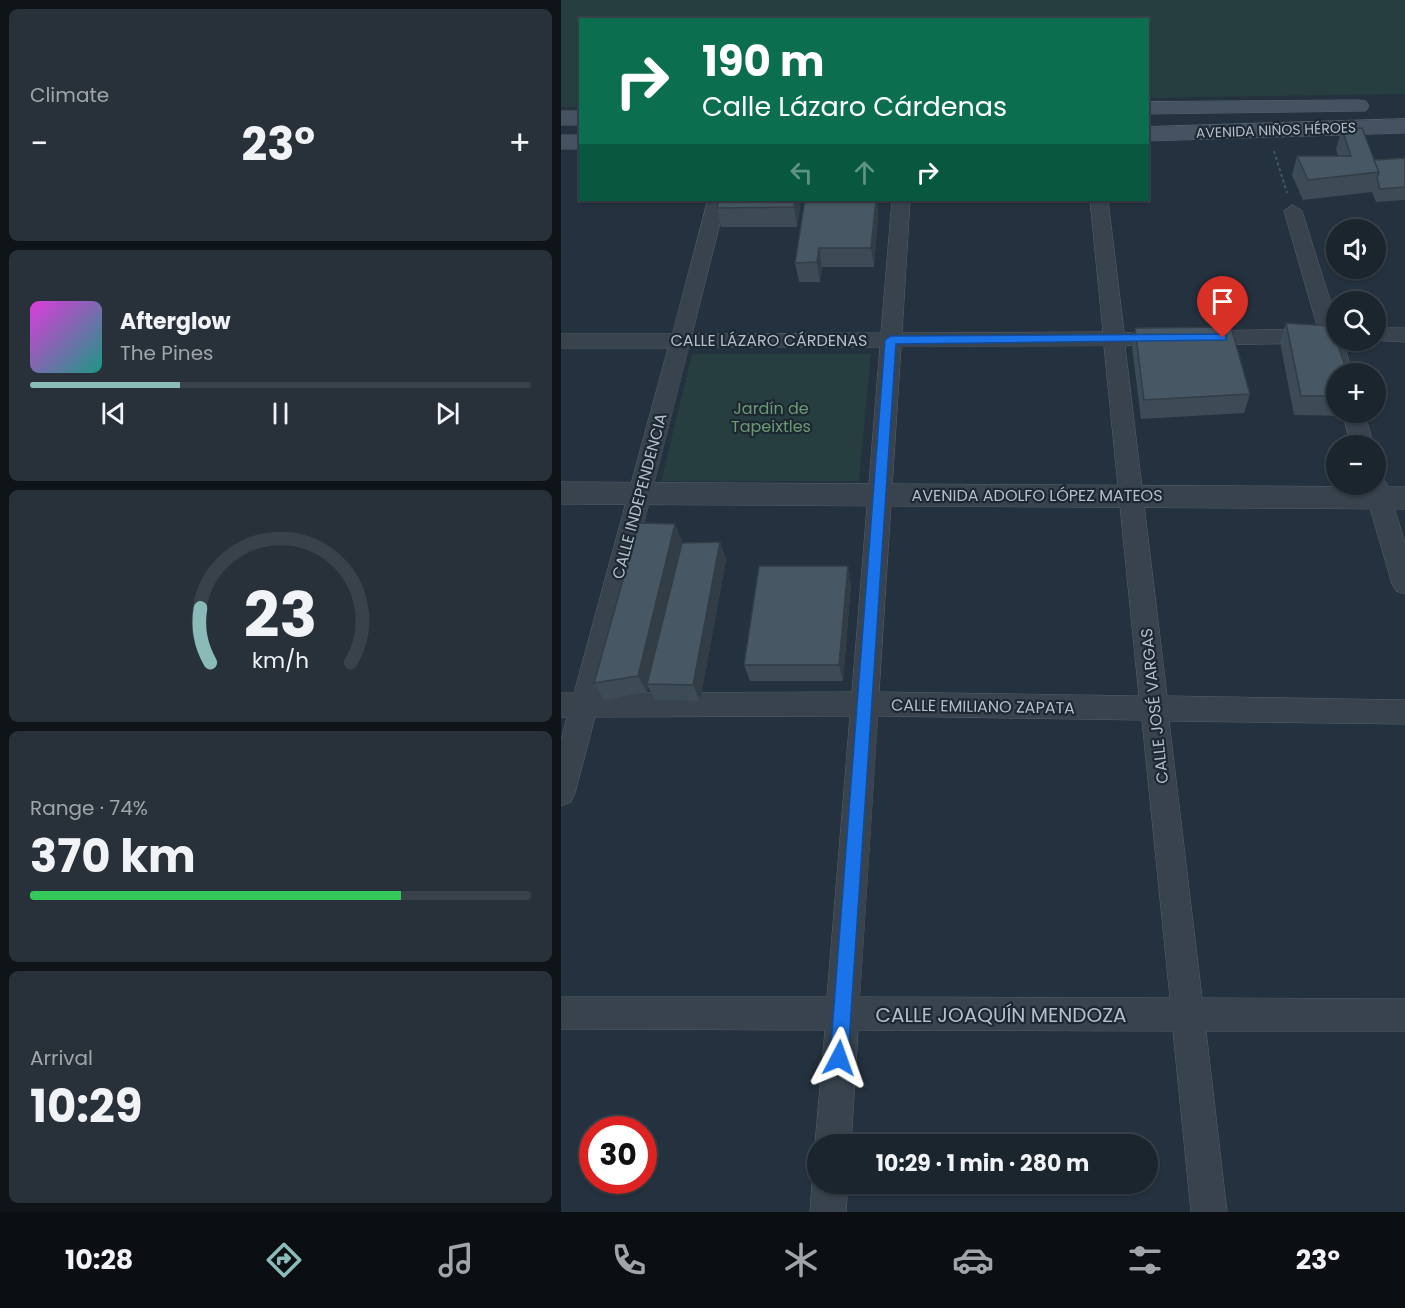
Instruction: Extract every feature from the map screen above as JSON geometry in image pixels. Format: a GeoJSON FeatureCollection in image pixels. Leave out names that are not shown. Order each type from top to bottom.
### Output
{"type":"FeatureCollection","features":[{"type":"Feature","properties":{"kind":"main road","name":"AVENIDA NIÑOS HÉROES"},"geometry":{"type":"LineString","coordinates":[[1149,108],[1405,107]]}},
{"type":"Feature","properties":{"kind":"main road"},"geometry":{"type":"LineString","coordinates":[[561,118],[579,117]]}},
{"type":"Feature","properties":{"kind":"main road","name":"AVENIDA NIÑOS HÉROES"},"geometry":{"type":"LineString","coordinates":[[1149,134],[1405,126]]}},
{"type":"Feature","properties":{"kind":"main road"},"geometry":{"type":"LineString","coordinates":[[561,142],[579,142]]}},
{"type":"Feature","properties":{"kind":"street","name":"CALLE INDEPENDENCIA"},"geometry":{"type":"LineString","coordinates":[[561,793],[572,706],[640,494],[717,201]]}},
{"type":"Feature","properties":{"kind":"street"},"geometry":{"type":"LineString","coordinates":[[834,1134],[901,201]]}},
{"type":"Feature","properties":{"kind":"street","name":"CALLE JOSÉ VARGAS"},"geometry":{"type":"LineString","coordinates":[[1099,201],[1209,1212]]}},
{"type":"Feature","properties":{"kind":"street"},"geometry":{"type":"LineString","coordinates":[[1293,211],[1326,314]]}},
{"type":"Feature","properties":{"kind":"street"},"geometry":{"type":"LineString","coordinates":[[1386,335],[1405,335]]}},
{"type":"Feature","properties":{"kind":"street"},"geometry":{"type":"LineString","coordinates":[[1183,338],[1326,336]]}},
{"type":"Feature","properties":{"kind":"street","name":"CALLE LÁZARO CÁRDENAS"},"geometry":{"type":"LineString","coordinates":[[561,340],[1149,338]]}},
{"type":"Feature","properties":{"kind":"street","name":"AVENIDA ADOLFO LÓPEZ MATEOS"},"geometry":{"type":"LineString","coordinates":[[561,494],[1387,494]]}},
{"type":"Feature","properties":{"kind":"street"},"geometry":{"type":"LineString","coordinates":[[1387,494],[1405,584]]}},
{"type":"Feature","properties":{"kind":"street","name":"CALLE EMILIANO ZAPATA"},"geometry":{"type":"LineString","coordinates":[[572,706],[864,704],[1405,712]]}},
{"type":"Feature","properties":{"kind":"street","name":"CALLE JOAQUÍN MENDOZA"},"geometry":{"type":"LineString","coordinates":[[561,1013],[1405,1015]]}},
{"type":"Feature","properties":{"kind":"street"},"geometry":{"type":"LineString","coordinates":[[828,1212],[829,1194]]}},
{"type":"Feature","properties":{"kind":"path"},"geometry":{"type":"LineString","coordinates":[[1267,131],[1293,211]]}},
{"type":"Feature","properties":{"kind":"green space"},"geometry":{"type":"Polygon","coordinates":[[[561,0],[1405,0],[1405,94],[1149,98],[1149,18],[579,18],[579,107],[561,107],[561,0]]]}},
{"type":"Feature","properties":{"kind":"green space","name":"Jardín de Tapeixtles"},"geometry":{"type":"Polygon","coordinates":[[[692,354],[871,354],[859,481],[661,481],[692,354]]]}},
{"type":"Feature","properties":{"kind":"building"},"geometry":{"type":"Polygon","coordinates":[[[1362,128],[1379,172],[1308,180],[1297,156],[1351,156],[1342,129],[1362,128]]]}},
{"type":"Feature","properties":{"kind":"building"},"geometry":{"type":"Polygon","coordinates":[[[1405,158],[1405,187],[1380,189],[1377,178],[1379,172],[1374,160],[1405,158]]]}},
{"type":"Feature","properties":{"kind":"building"},"geometry":{"type":"Polygon","coordinates":[[[719,201],[795,201],[794,207],[717,208],[719,201]]]}},
{"type":"Feature","properties":{"kind":"building"},"geometry":{"type":"Polygon","coordinates":[[[805,201],[876,201],[871,248],[819,248],[817,262],[795,263],[805,201]]]}},
{"type":"Feature","properties":{"kind":"building"},"geometry":{"type":"Polygon","coordinates":[[[1286,323],[1326,326],[1326,351],[1340,351],[1344,363],[1326,363],[1326,396],[1301,396],[1286,323]]]}},
{"type":"Feature","properties":{"kind":"building"},"geometry":{"type":"Polygon","coordinates":[[[1231,327],[1250,394],[1144,400],[1135,328],[1231,327]]]}},
{"type":"Feature","properties":{"kind":"building"},"geometry":{"type":"Polygon","coordinates":[[[639,523],[675,524],[638,676],[594,683],[639,523]]]}},
{"type":"Feature","properties":{"kind":"building"},"geometry":{"type":"Polygon","coordinates":[[[720,542],[693,685],[647,684],[682,543],[720,542]]]}},
{"type":"Feature","properties":{"kind":"building"},"geometry":{"type":"Polygon","coordinates":[[[759,566],[848,566],[839,665],[744,665],[759,566]]]}},
{"type":"Feature","properties":{"kind":"route"},"geometry":{"type":"LineString","coordinates":[[839,1058],[891,340],[1223,338]]}}]}
